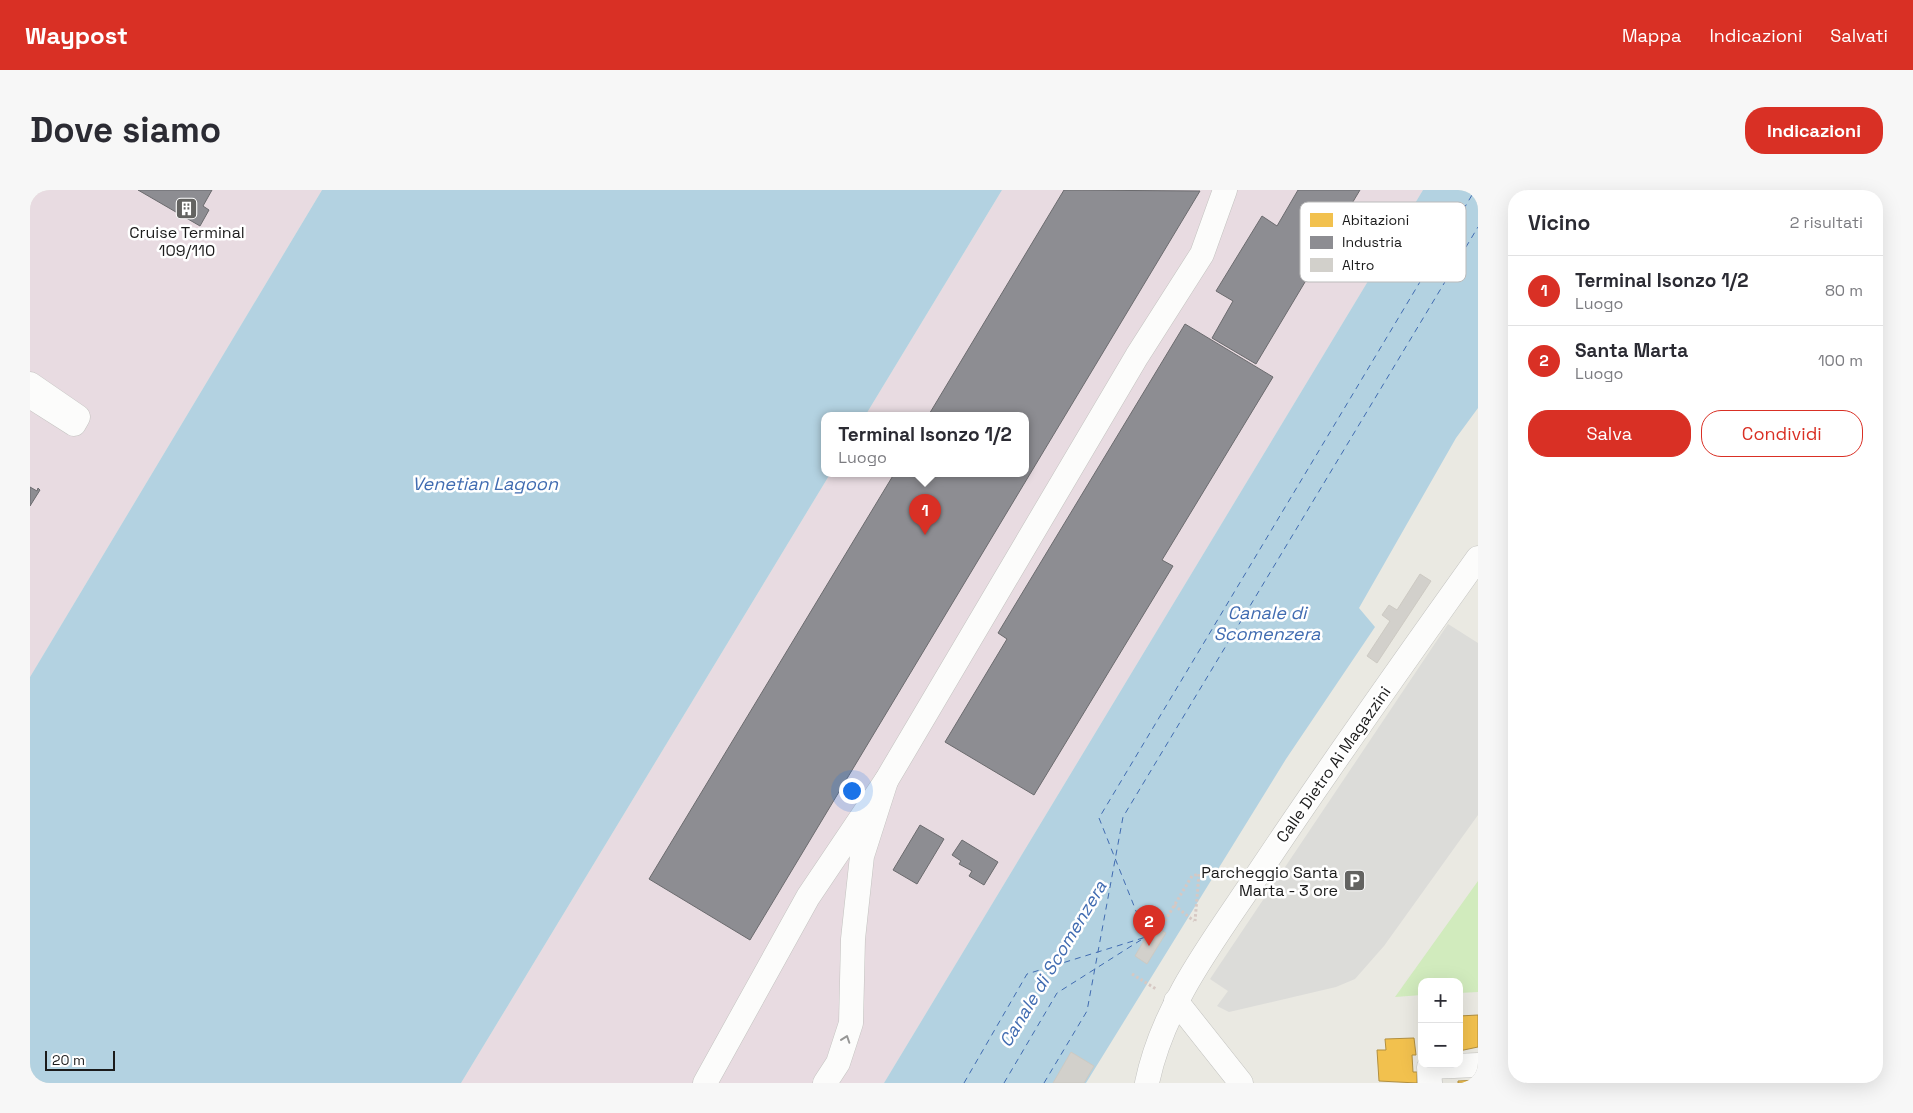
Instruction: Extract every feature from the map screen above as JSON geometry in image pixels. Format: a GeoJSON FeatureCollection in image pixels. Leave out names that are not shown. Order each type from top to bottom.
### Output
{"type":"FeatureCollection","features":[{"type":"Feature","properties":{"kind":"street"},"geometry":{"type":"LineString","coordinates":[[705,1083],[808,897],[886,781],[1132,364],[1202,254],[1225,190]]}},
{"type":"Feature","properties":{"kind":"street"},"geometry":{"type":"LineString","coordinates":[[30,384],[78,417],[74,424],[30,396]]}},
{"type":"Feature","properties":{"kind":"street","name":"Calle Dietro Ai Magazzini"},"geometry":{"type":"LineString","coordinates":[[1146,1083],[1154,1055],[1176,1001],[1323,776],[1478,558]]}},
{"type":"Feature","properties":{"kind":"street"},"geometry":{"type":"LineString","coordinates":[[825,1083],[838,1063],[851,1023],[853,939],[862,856],[886,781]]}},
{"type":"Feature","properties":{"kind":"street"},"geometry":{"type":"LineString","coordinates":[[1176,1001],[1241,1083]]}},
{"type":"Feature","properties":{"kind":"street"},"geometry":{"type":"LineString","coordinates":[[1430,1075],[1478,1065]]}},
{"type":"Feature","properties":{"kind":"path"},"geometry":{"type":"LineString","coordinates":[[1146,936],[1160,929],[1174,905],[1192,876],[1199,874],[1195,921],[1174,905]]}},
{"type":"Feature","properties":{"kind":"path"},"geometry":{"type":"LineString","coordinates":[[1132,974],[1146,982]]}},
{"type":"Feature","properties":{"kind":"shaded area"},"geometry":{"type":"Polygon","coordinates":[[[30,190],[322,190],[30,677],[30,190]]]}},
{"type":"Feature","properties":{"kind":"shaded area"},"geometry":{"type":"Polygon","coordinates":[[[1002,190],[1423,190],[1416,202],[1300,202],[1300,282],[1367,282],[884,1083],[461,1083],[828,477],[1029,477],[1029,412],[867,412],[1002,190]]]}},
{"type":"Feature","properties":{"kind":"shaded area","name":"Parcheggio Santa Marta - 3 ore"},"geometry":{"type":"Polygon","coordinates":[[[1448,624],[1478,643],[1478,815],[1384,946],[1355,979],[1336,987],[1229,1012],[1217,1006],[1228,991],[1210,979],[1448,624]]]}},
{"type":"Feature","properties":{"kind":"green space"},"geometry":{"type":"Polygon","coordinates":[[[1478,881],[1478,992],[1463,993],[1463,978],[1418,978],[1418,995],[1395,997],[1478,881]]]}},
{"type":"Feature","properties":{"kind":"water","name":"Venetian Lagoon"},"geometry":{"type":"Polygon","coordinates":[[[322,190],[1002,190],[867,412],[821,412],[821,477],[828,477],[461,1083],[30,1083],[30,677],[322,190]]]}},
{"type":"Feature","properties":{"kind":"water","name":"Canale di Scomenzera"},"geometry":{"type":"Polygon","coordinates":[[[1423,190],[1478,190],[1478,408],[1456,438],[1359,608],[1375,627],[1286,759],[1086,1083],[884,1083],[1367,282],[1466,282],[1466,202],[1416,202],[1423,190]]]}},
{"type":"Feature","properties":{"kind":"building: Abitazioni"},"geometry":{"type":"Polygon","coordinates":[[[1478,1015],[1478,1047],[1463,1050],[1463,1016],[1478,1015]]]}},
{"type":"Feature","properties":{"kind":"building: Abitazioni"},"geometry":{"type":"Polygon","coordinates":[[[1414,1038],[1416,1055],[1412,1055],[1413,1072],[1417,1072],[1417,1083],[1379,1081],[1377,1050],[1386,1050],[1385,1039],[1414,1038]]]}},
{"type":"Feature","properties":{"kind":"building: Abitazioni"},"geometry":{"type":"Polygon","coordinates":[[[1478,1080],[1478,1083],[1458,1083],[1458,1081],[1478,1080]]]}},
{"type":"Feature","properties":{"kind":"building: Industria","name":"Cruise Terminal 109/110"},"geometry":{"type":"Polygon","coordinates":[[[138,190],[212,190],[203,206],[209,210],[200,226],[138,190]]]}},
{"type":"Feature","properties":{"kind":"building: Industria"},"geometry":{"type":"Polygon","coordinates":[[[1064,190],[1200,191],[1029,476],[1029,412],[930,412],[1064,190]]]}},
{"type":"Feature","properties":{"kind":"building: Industria"},"geometry":{"type":"Polygon","coordinates":[[[1298,190],[1360,190],[1353,202],[1300,202],[1300,282],[1305,282],[1256,364],[1212,338],[1233,301],[1216,291],[1262,216],[1277,226],[1298,190]]]}},
{"type":"Feature","properties":{"kind":"building: Industria"},"geometry":{"type":"Polygon","coordinates":[[[1185,324],[1273,377],[1162,560],[1173,566],[1034,795],[945,742],[1007,639],[998,633],[1185,324]]]}},
{"type":"Feature","properties":{"kind":"building: Industria"},"geometry":{"type":"Polygon","coordinates":[[[892,477],[1028,477],[750,940],[649,879],[892,477]]]}},
{"type":"Feature","properties":{"kind":"building: Industria"},"geometry":{"type":"Polygon","coordinates":[[[30,487],[37,491],[38,488],[40,490],[30,506],[30,487]]]}},
{"type":"Feature","properties":{"kind":"building: Industria"},"geometry":{"type":"Polygon","coordinates":[[[920,825],[944,839],[917,884],[893,870],[920,825]]]}},
{"type":"Feature","properties":{"kind":"building: Industria"},"geometry":{"type":"Polygon","coordinates":[[[962,840],[998,862],[984,885],[969,876],[972,871],[959,864],[961,861],[952,855],[962,840]]]}},
{"type":"Feature","properties":{"kind":"building: Altro"},"geometry":{"type":"Polygon","coordinates":[[[1420,574],[1431,581],[1377,663],[1367,656],[1390,621],[1382,615],[1389,605],[1397,610],[1420,574]]]}},
{"type":"Feature","properties":{"kind":"building: Altro"},"geometry":{"type":"Polygon","coordinates":[[[1153,925],[1166,933],[1147,964],[1135,956],[1153,925]]]}},
{"type":"Feature","properties":{"kind":"building: Altro"},"geometry":{"type":"Polygon","coordinates":[[[1071,1052],[1094,1066],[1084,1083],[1053,1083],[1071,1052]]]}},
{"type":"Feature","properties":{"kind":"ferry route"},"geometry":{"type":"LineString","coordinates":[[1466,205],[1475,190]]}},
{"type":"Feature","properties":{"kind":"ferry route"},"geometry":{"type":"LineString","coordinates":[[1466,247],[1478,227]]}},
{"type":"Feature","properties":{"kind":"ferry route"},"geometry":{"type":"LineString","coordinates":[[1146,936],[1099,818],[1420,282]]}},
{"type":"Feature","properties":{"kind":"ferry route"},"geometry":{"type":"LineString","coordinates":[[1044,1083],[1087,1011],[1123,817],[1445,282]]}},
{"type":"Feature","properties":{"kind":"ferry route"},"geometry":{"type":"LineString","coordinates":[[964,1083],[1027,974],[1146,937]]}},
{"type":"Feature","properties":{"kind":"ferry route"},"geometry":{"type":"LineString","coordinates":[[1004,1083],[1057,993],[1144,938]]}},
{"type":"Feature","properties":{"kind":"place","name":"Cruise Terminal 109/110"},"geometry":{"type":"Point","coordinates":[187,208]}},
{"type":"Feature","properties":{"kind":"place","name":"Terminal Isonzo 1/2"},"geometry":{"type":"Point","coordinates":[925,535]}},
{"type":"Feature","properties":{"kind":"place","name":"Parcheggio Santa Marta - 3 ore"},"geometry":{"type":"Point","coordinates":[1354,881]}},
{"type":"Feature","properties":{"kind":"place","name":"Santa Marta"},"geometry":{"type":"Point","coordinates":[1149,946]}}]}
